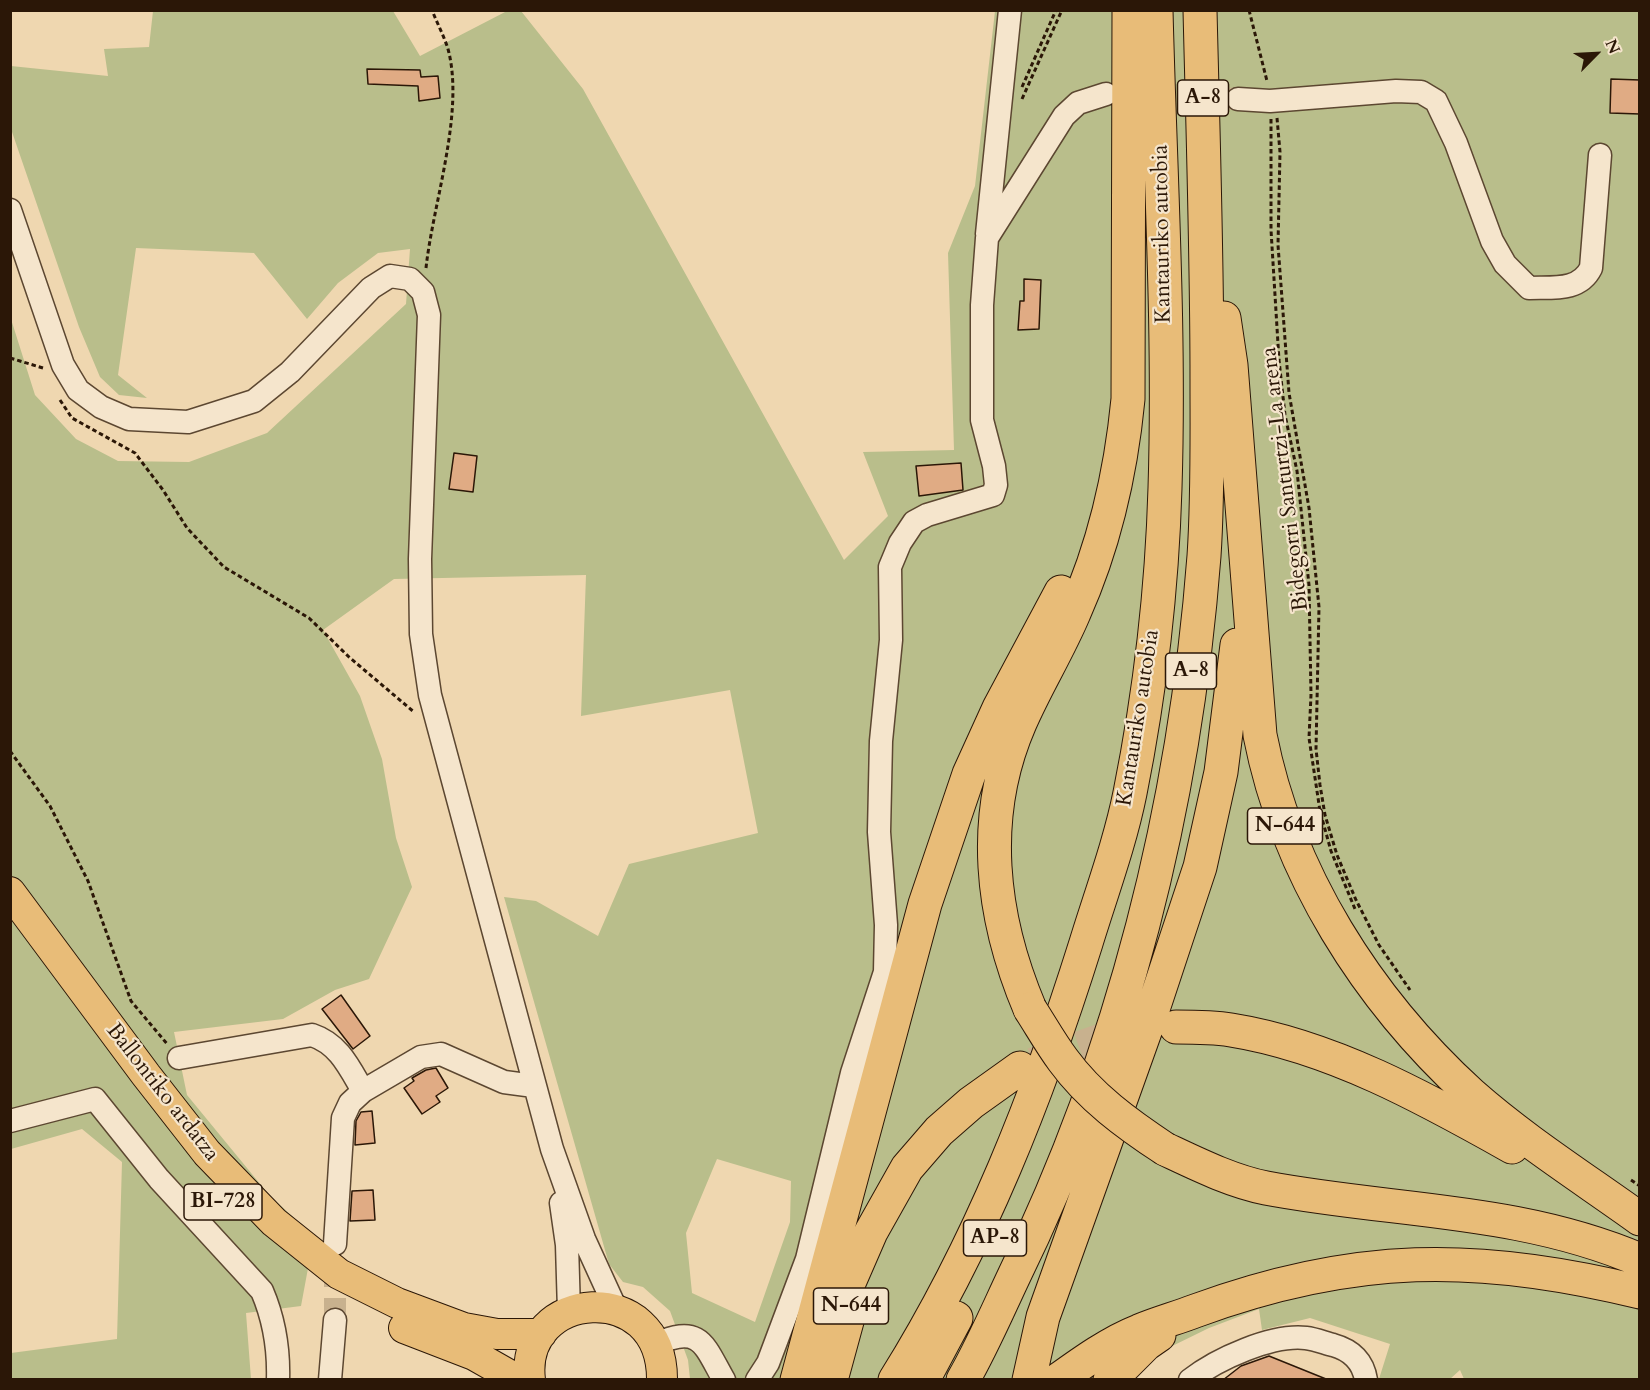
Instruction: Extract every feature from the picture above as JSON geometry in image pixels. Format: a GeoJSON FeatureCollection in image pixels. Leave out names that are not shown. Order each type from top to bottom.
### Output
{"type":"FeatureCollection","features":[{"type":"Feature","properties":{"kind":"highway"},"geometry":{"type":"LineString","coordinates":[[1129,10],[1128,399],[1124,443],[1101,546],[1074,614],[1019,724],[1003,772],[995,826],[994,868],[1000,918],[1014,970],[1030,1009],[1063,1060],[1098,1099],[1133,1128],[1165,1149],[1211,1170],[1264,1188],[1509,1220],[1553,1230],[1640,1260]]}},
{"type":"Feature","properties":{"kind":"highway","name":"Kantauriko autobia"},"geometry":{"type":"LineString","coordinates":[[895,1380],[926,1330],[961,1262],[1011,1153],[1065,1010],[1129,797],[1155,625],[1165,489],[1165,323],[1156,10]]}},
{"type":"Feature","properties":{"kind":"highway","name":"Kantauriko autobia"},"geometry":{"type":"LineString","coordinates":[[963,1380],[1038,1227],[1090,1101],[1142,930],[1167,826],[1186,716],[1204,554],[1207,404],[1206,186],[1200,10]]}},
{"type":"Feature","properties":{"kind":"highway"},"geometry":{"type":"LineString","coordinates":[[1206,186],[1231,365],[1244,564],[1221,772],[1200,867],[1180,933],[1043,1317],[1039,1375],[1138,1331],[1257,1290],[1311,1276],[1426,1263],[1496,1265],[1550,1273],[1640,1292]]}},
{"type":"Feature","properties":{"kind":"highway"},"geometry":{"type":"LineString","coordinates":[[797,1380],[925,904],[969,774],[999,708],[1078,559],[1116,474]]}},
{"type":"Feature","properties":{"kind":"highway","name":"N-644"},"geometry":{"type":"LineString","coordinates":[[1244,564],[1258,724],[1267,773],[1280,814],[1311,885],[1344,944],[1381,997],[1426,1051],[1473,1095],[1532,1142],[1640,1219]]}},
{"type":"Feature","properties":{"kind":"highway","name":"AP-8"},"geometry":{"type":"LineString","coordinates":[[923,1380],[1003,1222],[1056,1092],[1084,1009],[1109,918],[1129,797]]}},
{"type":"Feature","properties":{"kind":"highway","name":"N-644"},"geometry":{"type":"LineString","coordinates":[[1176,1027],[1228,1029],[1259,1035],[1360,1070],[1470,1123],[1640,1219]]}},
{"type":"Feature","properties":{"kind":"highway","name":"N-644"},"geometry":{"type":"LineString","coordinates":[[831,1380],[872,1232],[907,1168],[939,1131],[980,1096],[1020,1068]]}},
{"type":"Feature","properties":{"kind":"highway"},"geometry":{"type":"LineString","coordinates":[[812,1380],[837,1304],[872,1232]]}},
{"type":"Feature","properties":{"kind":"highway"},"geometry":{"type":"LineString","coordinates":[[1110,1380],[1146,1344],[1196,1311]]}},
{"type":"Feature","properties":{"kind":"main road","name":"Ballontiko ardatza"},"geometry":{"type":"LineString","coordinates":[[10,892],[207,1153],[274,1222],[339,1274],[397,1303],[464,1328],[498,1334],[541,1334]]}},
{"type":"Feature","properties":{"kind":"main road","name":"Ballontiko ardatza"},"geometry":{"type":"LineString","coordinates":[[10,927],[191,1166],[260,1237],[327,1291],[388,1322],[483,1359],[518,1380]]}},
{"type":"Feature","properties":{"kind":"main road"},"geometry":{"type":"LineString","coordinates":[[530,1380],[533,1351],[541,1334],[569,1311],[600,1306],[616,1309],[640,1322],[656,1344],[662,1364],[662,1380]]}},
{"type":"Feature","properties":{"kind":"street"},"geometry":{"type":"LineString","coordinates":[[757,1380],[768,1363],[807,1259],[852,1073],[885,972],[886,925],[879,832],[880,741],[891,640],[890,567],[900,543],[914,522],[927,515],[993,495],[996,485],[982,420],[982,305],[1010,10]]}},
{"type":"Feature","properties":{"kind":"street"},"geometry":{"type":"LineString","coordinates":[[1238,99],[1272,110],[1396,91],[1421,92],[1436,101],[1456,143],[1492,241],[1505,264],[1528,288],[1572,286],[1587,278],[1591,268],[1600,155]]}},
{"type":"Feature","properties":{"kind":"street"},"geometry":{"type":"LineString","coordinates":[[987,238],[1064,116],[1078,103],[1106,94]]}},
{"type":"Feature","properties":{"kind":"street"},"geometry":{"type":"LineString","coordinates":[[10,210],[63,365],[78,390],[101,407],[129,419],[188,422],[254,401],[290,372],[371,288],[390,276],[410,279],[420,290],[429,315],[422,497],[421,634],[430,695],[552,1149],[584,1239],[616,1309]]}},
{"type":"Feature","properties":{"kind":"street"},"geometry":{"type":"LineString","coordinates":[[179,1058],[312,1035],[328,1040],[341,1054],[363,1091]]}},
{"type":"Feature","properties":{"kind":"street"},"geometry":{"type":"LineString","coordinates":[[335,1244],[343,1118],[350,1103],[363,1091],[421,1057],[441,1054],[504,1082],[534,1086]]}},
{"type":"Feature","properties":{"kind":"street"},"geometry":{"type":"LineString","coordinates":[[10,1121],[95,1099],[159,1179],[262,1290],[272,1314],[279,1358],[279,1380]]}},
{"type":"Feature","properties":{"kind":"street"},"geometry":{"type":"LineString","coordinates":[[552,1149],[567,1245],[569,1311]]}},
{"type":"Feature","properties":{"kind":"street"},"geometry":{"type":"LineString","coordinates":[[330,1380],[335,1320]]}},
{"type":"Feature","properties":{"kind":"street"},"geometry":{"type":"LineString","coordinates":[[656,1344],[676,1336],[690,1336],[701,1340],[708,1347],[724,1380]]}},
{"type":"Feature","properties":{"kind":"street"},"geometry":{"type":"LineString","coordinates":[[1190,1380],[1249,1348],[1282,1338],[1307,1338],[1348,1349],[1364,1367],[1366,1380]]}},
{"type":"Feature","properties":{"kind":"path"},"geometry":{"type":"LineString","coordinates":[[420,290],[426,268],[430,226],[445,166],[451,110],[448,49],[432,10]]}},
{"type":"Feature","properties":{"kind":"path"},"geometry":{"type":"LineString","coordinates":[[1020,104],[1025,87],[1062,10]]}},
{"type":"Feature","properties":{"kind":"path"},"geometry":{"type":"LineString","coordinates":[[1249,10],[1263,57],[1272,110],[1271,230],[1279,360],[1285,415],[1297,471],[1305,530],[1311,637],[1309,738],[1320,812],[1348,896],[1371,942],[1407,996]]}},
{"type":"Feature","properties":{"kind":"path","name":"Bidegorri Santurtzi-La arena"},"geometry":{"type":"LineString","coordinates":[[1272,110],[1280,152],[1278,245],[1289,393],[1309,508],[1319,608],[1316,749],[1322,795],[1337,855],[1356,900],[1379,945],[1414,996]]}},
{"type":"Feature","properties":{"kind":"path"},"geometry":{"type":"LineString","coordinates":[[10,358],[41,366],[45,372]]}},
{"type":"Feature","properties":{"kind":"path"},"geometry":{"type":"LineString","coordinates":[[57,393],[72,418],[135,453],[158,482],[187,528],[224,567],[309,618],[399,700],[440,731]]}},
{"type":"Feature","properties":{"kind":"path"},"geometry":{"type":"LineString","coordinates":[[10,751],[50,806],[88,881],[131,1001],[179,1058]]}},
{"type":"Feature","properties":{"kind":"path"},"geometry":{"type":"LineString","coordinates":[[1626,1178],[1640,1186]]}},
{"type":"Feature","properties":{"kind":"path"},"geometry":{"type":"LineString","coordinates":[[1621,1180],[1640,1191]]}},
{"type":"Feature","properties":{"kind":"green space"},"geometry":{"type":"Polygon","coordinates":[[[153,11],[393,11],[420,56],[507,11],[521,11],[583,89],[844,560],[888,516],[863,452],[954,450],[948,253],[975,186],[995,11],[1639,11],[1639,1379],[1464,1379],[1460,1370],[1450,1379],[1379,1379],[1390,1344],[1310,1318],[1262,1330],[1259,1309],[1209,1328],[1162,1351],[1131,1379],[690,1379],[688,1360],[670,1311],[643,1287],[623,1282],[609,1264],[504,897],[536,901],[598,936],[629,864],[758,833],[730,690],[581,716],[586,575],[394,579],[323,630],[360,696],[382,759],[396,838],[412,887],[369,979],[335,990],[283,1019],[174,1032],[187,1095],[270,1196],[314,1236],[301,1306],[246,1313],[251,1379],[11,1379],[11,1353],[117,1339],[122,1162],[82,1129],[11,1149],[10,316],[35,395],[76,439],[118,461],[189,462],[267,433],[406,304],[410,249],[378,253],[338,283],[307,319],[254,253],[136,248],[118,375],[147,398],[119,395],[100,377],[79,327],[11,129],[11,66],[108,76],[104,49],[149,47],[153,11]],[[717,1159],[686,1233],[692,1293],[755,1322],[790,1222],[791,1181],[717,1159]]]}},
{"type":"Feature","properties":{"kind":"building"},"geometry":{"type":"Polygon","coordinates":[[[367,69],[420,70],[421,77],[438,76],[440,98],[419,101],[418,86],[368,84],[367,69]]]}},
{"type":"Feature","properties":{"kind":"building"},"geometry":{"type":"Polygon","coordinates":[[[1611,79],[1640,80],[1640,114],[1610,113],[1611,79]]]}},
{"type":"Feature","properties":{"kind":"building"},"geometry":{"type":"Polygon","coordinates":[[[1024,279],[1041,280],[1039,329],[1018,330],[1020,301],[1024,301],[1024,279]]]}},
{"type":"Feature","properties":{"kind":"building"},"geometry":{"type":"Polygon","coordinates":[[[454,453],[477,456],[473,492],[449,489],[454,453]]]}},
{"type":"Feature","properties":{"kind":"building"},"geometry":{"type":"Polygon","coordinates":[[[961,463],[963,490],[919,496],[916,466],[961,463]]]}},
{"type":"Feature","properties":{"kind":"building"},"geometry":{"type":"Polygon","coordinates":[[[341,995],[370,1036],[353,1049],[322,1009],[341,995]]]}},
{"type":"Feature","properties":{"kind":"building"},"geometry":{"type":"Polygon","coordinates":[[[436,1068],[448,1088],[436,1096],[440,1102],[422,1114],[404,1088],[414,1081],[412,1078],[426,1070],[436,1068]]]}},
{"type":"Feature","properties":{"kind":"building"},"geometry":{"type":"Polygon","coordinates":[[[372,1111],[375,1143],[355,1145],[356,1121],[361,1112],[372,1111]]]}},
{"type":"Feature","properties":{"kind":"building"},"geometry":{"type":"Polygon","coordinates":[[[373,1190],[375,1220],[350,1221],[352,1191],[373,1190]]]}},
{"type":"Feature","properties":{"kind":"building"},"geometry":{"type":"Polygon","coordinates":[[[1269,1356],[1326,1380],[1223,1380],[1241,1366],[1269,1356]]]}},
{"type":"Feature","properties":{"kind":"tunnel"},"geometry":{"type":"LineString","coordinates":[[1146,96],[1238,99]]}},
{"type":"Feature","properties":{"kind":"tunnel"},"geometry":{"type":"LineString","coordinates":[[1033,1064],[1101,1040],[1133,1034]]}},
{"type":"Feature","properties":{"kind":"tunnel"},"geometry":{"type":"LineString","coordinates":[[335,1259],[335,1320]]}}]}
